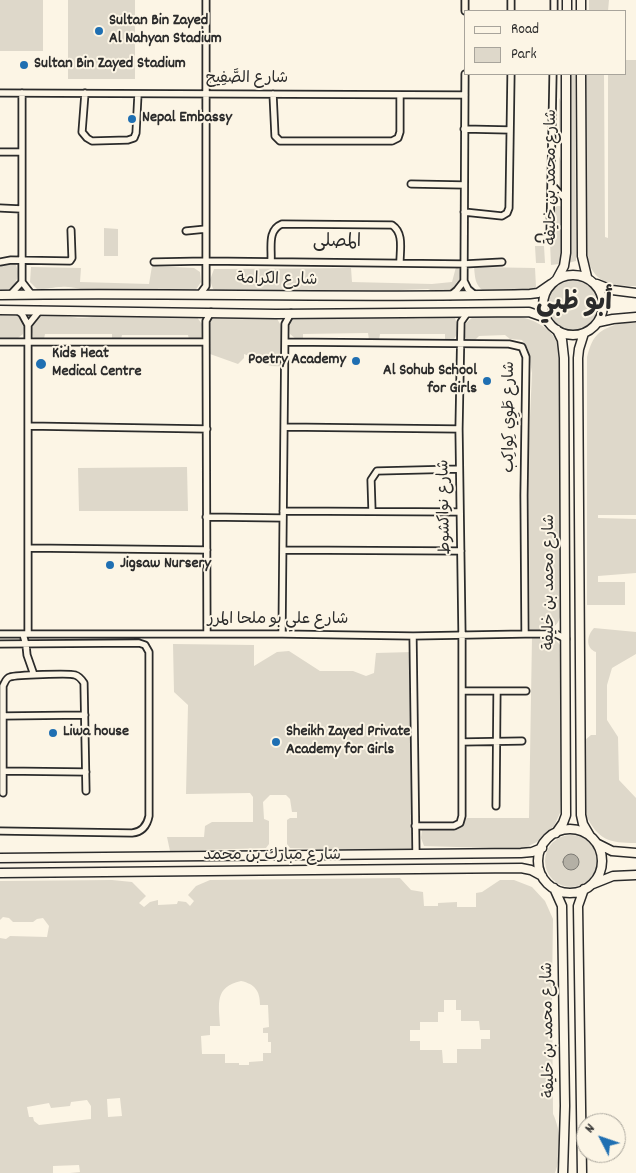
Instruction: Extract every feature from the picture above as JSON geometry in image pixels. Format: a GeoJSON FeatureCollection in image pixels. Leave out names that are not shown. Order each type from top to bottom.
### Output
{"type":"FeatureCollection","features":[{"type":"Feature","properties":{"kind":"main road","name":"شارع محمد بن خليفة"},"geometry":{"type":"LineString","coordinates":[[558,279],[564,266],[566,253],[566,75]]}},
{"type":"Feature","properties":{"kind":"main road","name":"شارع محمد بن خليفة"},"geometry":{"type":"LineString","coordinates":[[581,75],[582,256],[587,277]]}},
{"type":"Feature","properties":{"kind":"main road"},"geometry":{"type":"LineString","coordinates":[[596,284],[602,293],[604,302],[599,322],[592,329],[575,335],[566,334],[557,330],[546,318],[543,309],[543,300],[546,292],[551,284],[567,275],[578,274],[612,290],[636,293]]}},
{"type":"Feature","properties":{"kind":"main road","name":"شارع الكرامة"},"geometry":{"type":"LineString","coordinates":[[0,295],[476,296],[538,293],[551,284]]}},
{"type":"Feature","properties":{"kind":"main road","name":"شارع الكرامة"},"geometry":{"type":"LineString","coordinates":[[0,310],[276,314],[529,312],[537,313],[546,318]]}},
{"type":"Feature","properties":{"kind":"main road"},"geometry":{"type":"LineString","coordinates":[[599,322],[636,317]]}},
{"type":"Feature","properties":{"kind":"main road","name":"شارع محمد بن خليفة"},"geometry":{"type":"LineString","coordinates":[[556,833],[563,824],[566,815],[564,358],[562,340],[557,330]]}},
{"type":"Feature","properties":{"kind":"main road","name":"شارع محمد بن خليفة"},"geometry":{"type":"LineString","coordinates":[[584,333],[578,358],[581,815],[583,824],[590,836]]}},
{"type":"Feature","properties":{"kind":"main road"},"geometry":{"type":"LineString","coordinates":[[636,853],[612,851],[596,842],[590,836],[573,829],[564,830],[550,836],[542,848],[539,857],[542,876],[554,888],[569,892],[587,888],[613,876],[636,875]]}},
{"type":"Feature","properties":{"kind":"main road"},"geometry":{"type":"LineString","coordinates":[[587,888],[598,876],[601,868],[600,850],[596,842]]}},
{"type":"Feature","properties":{"kind":"main road","name":"شارع مبارك بن محمد"},"geometry":{"type":"LineString","coordinates":[[0,858],[521,853],[532,852],[542,848]]}},
{"type":"Feature","properties":{"kind":"main road","name":"شارع مبارك بن محمد"},"geometry":{"type":"LineString","coordinates":[[0,873],[521,868],[531,870],[542,876]]}},
{"type":"Feature","properties":{"kind":"main road","name":"شارع محمد بن خليفة"},"geometry":{"type":"LineString","coordinates":[[554,888],[562,906],[565,1106],[563,1173]]}},
{"type":"Feature","properties":{"kind":"main road","name":"شارع محمد بن خليفة"},"geometry":{"type":"LineString","coordinates":[[582,1173],[578,906],[587,888]]}},
{"type":"Feature","properties":{"kind":"street"},"geometry":{"type":"LineString","coordinates":[[200,294],[206,286],[206,0]]}},
{"type":"Feature","properties":{"kind":"street"},"geometry":{"type":"LineString","coordinates":[[465,75],[464,280],[468,289],[476,296]]}},
{"type":"Feature","properties":{"kind":"street"},"geometry":{"type":"LineString","coordinates":[[464,212],[502,216],[507,213],[509,208],[511,75]]}},
{"type":"Feature","properties":{"kind":"street"},"geometry":{"type":"LineString","coordinates":[[539,238],[546,238],[550,233],[553,75]]}},
{"type":"Feature","properties":{"kind":"street","name":"شارع الصَّفِيح"},"geometry":{"type":"LineString","coordinates":[[0,93],[465,95]]}},
{"type":"Feature","properties":{"kind":"street"},"geometry":{"type":"LineString","coordinates":[[22,93],[22,282],[32,295]]}},
{"type":"Feature","properties":{"kind":"street"},"geometry":{"type":"LineString","coordinates":[[84,93],[82,132],[92,141],[128,140],[134,138],[136,133],[138,94]]}},
{"type":"Feature","properties":{"kind":"street"},"geometry":{"type":"LineString","coordinates":[[273,94],[275,136],[280,141],[392,141],[398,138],[400,132],[400,95]]}},
{"type":"Feature","properties":{"kind":"street"},"geometry":{"type":"LineString","coordinates":[[464,130],[510,130]]}},
{"type":"Feature","properties":{"kind":"street"},"geometry":{"type":"LineString","coordinates":[[0,152],[21,152]]}},
{"type":"Feature","properties":{"kind":"street"},"geometry":{"type":"LineString","coordinates":[[411,184],[464,185]]}},
{"type":"Feature","properties":{"kind":"street"},"geometry":{"type":"LineString","coordinates":[[552,185],[566,199]]}},
{"type":"Feature","properties":{"kind":"street"},"geometry":{"type":"LineString","coordinates":[[552,203],[566,199]]}},
{"type":"Feature","properties":{"kind":"street"},"geometry":{"type":"LineString","coordinates":[[0,208],[21,209]]}},
{"type":"Feature","properties":{"kind":"street"},"geometry":{"type":"LineString","coordinates":[[271,261],[272,231],[276,226],[282,224],[383,224],[392,225],[400,233],[400,262]]}},
{"type":"Feature","properties":{"kind":"street"},"geometry":{"type":"LineString","coordinates":[[186,230],[206,229]]}},
{"type":"Feature","properties":{"kind":"street"},"geometry":{"type":"LineString","coordinates":[[0,262],[21,260],[70,261],[72,258],[71,230]]}},
{"type":"Feature","properties":{"kind":"street"},"geometry":{"type":"LineString","coordinates":[[154,262],[206,260],[464,264],[502,262]]}},
{"type":"Feature","properties":{"kind":"street"},"geometry":{"type":"LineString","coordinates":[[450,296],[464,280]]}},
{"type":"Feature","properties":{"kind":"street"},"geometry":{"type":"LineString","coordinates":[[10,295],[22,282]]}},
{"type":"Feature","properties":{"kind":"street"},"geometry":{"type":"LineString","coordinates":[[206,286],[213,294]]}},
{"type":"Feature","properties":{"kind":"street"},"geometry":{"type":"LineString","coordinates":[[18,310],[28,325],[28,548],[25,634],[27,655],[34,676]]}},
{"type":"Feature","properties":{"kind":"street"},"geometry":{"type":"LineString","coordinates":[[28,325],[40,310]]}},
{"type":"Feature","properties":{"kind":"street"},"geometry":{"type":"LineString","coordinates":[[200,312],[206,321]]}},
{"type":"Feature","properties":{"kind":"street"},"geometry":{"type":"LineString","coordinates":[[207,634],[206,321],[211,312]]}},
{"type":"Feature","properties":{"kind":"street"},"geometry":{"type":"LineString","coordinates":[[453,312],[461,322],[468,312]]}},
{"type":"Feature","properties":{"kind":"street"},"geometry":{"type":"LineString","coordinates":[[282,634],[285,324],[291,313]]}},
{"type":"Feature","properties":{"kind":"street"},"geometry":{"type":"LineString","coordinates":[[276,314],[285,324]]}},
{"type":"Feature","properties":{"kind":"street","name":"شارع نواكشوط"},"geometry":{"type":"LineString","coordinates":[[415,826],[454,826],[460,823],[462,816],[462,635],[459,469],[461,322]]}},
{"type":"Feature","properties":{"kind":"street"},"geometry":{"type":"LineString","coordinates":[[0,342],[206,342]]}},
{"type":"Feature","properties":{"kind":"street","name":"شارع طَوِي كِواكِب"},"geometry":{"type":"LineString","coordinates":[[285,342],[509,344],[522,347],[526,357],[524,495],[525,634]]}},
{"type":"Feature","properties":{"kind":"street"},"geometry":{"type":"LineString","coordinates":[[28,426],[207,429]]}},
{"type":"Feature","properties":{"kind":"street"},"geometry":{"type":"LineString","coordinates":[[284,427],[459,429]]}},
{"type":"Feature","properties":{"kind":"street"},"geometry":{"type":"LineString","coordinates":[[372,511],[371,480],[377,471],[459,469]]}},
{"type":"Feature","properties":{"kind":"street"},"geometry":{"type":"LineString","coordinates":[[284,511],[460,512]]}},
{"type":"Feature","properties":{"kind":"street"},"geometry":{"type":"LineString","coordinates":[[206,517],[283,518]]}},
{"type":"Feature","properties":{"kind":"street"},"geometry":{"type":"LineString","coordinates":[[28,548],[207,550]]}},
{"type":"Feature","properties":{"kind":"street"},"geometry":{"type":"LineString","coordinates":[[283,550],[461,551]]}},
{"type":"Feature","properties":{"kind":"street","name":"شارع علي بو ملحا المرر"},"geometry":{"type":"LineString","coordinates":[[0,634],[413,636],[556,634],[566,629]]}},
{"type":"Feature","properties":{"kind":"street","name":"شارع علي بو ملحا المرر"},"geometry":{"type":"LineString","coordinates":[[556,634],[566,639]]}},
{"type":"Feature","properties":{"kind":"street"},"geometry":{"type":"LineString","coordinates":[[413,636],[416,854]]}},
{"type":"Feature","properties":{"kind":"street"},"geometry":{"type":"LineString","coordinates":[[0,644],[139,643],[147,648],[149,652],[149,816],[145,827],[138,833],[0,831]]}},
{"type":"Feature","properties":{"kind":"street"},"geometry":{"type":"LineString","coordinates":[[3,793],[3,686],[5,680],[11,676],[75,675],[81,678],[84,683],[86,715],[86,791]]}},
{"type":"Feature","properties":{"kind":"street"},"geometry":{"type":"LineString","coordinates":[[462,691],[526,692]]}},
{"type":"Feature","properties":{"kind":"street"},"geometry":{"type":"LineString","coordinates":[[496,806],[497,691]]}},
{"type":"Feature","properties":{"kind":"street"},"geometry":{"type":"LineString","coordinates":[[3,716],[86,715]]}},
{"type":"Feature","properties":{"kind":"street"},"geometry":{"type":"LineString","coordinates":[[462,742],[522,741]]}},
{"type":"Feature","properties":{"kind":"street"},"geometry":{"type":"LineString","coordinates":[[3,771],[86,772]]}},
{"type":"Feature","properties":{"kind":"green space"},"geometry":{"type":"Polygon","coordinates":[[[0,0],[43,0],[43,51],[0,51],[0,0]]]}},
{"type":"Feature","properties":{"kind":"green space"},"geometry":{"type":"Polygon","coordinates":[[[68,0],[135,0],[135,79],[68,79],[68,0]]]}},
{"type":"Feature","properties":{"kind":"green space"},"geometry":{"type":"Polygon","coordinates":[[[589,0],[609,0],[608,10],[589,10],[589,0]]]}},
{"type":"Feature","properties":{"kind":"green space"},"geometry":{"type":"Polygon","coordinates":[[[626,60],[636,60],[636,286],[616,285],[601,279],[595,274],[588,258],[586,247],[585,75],[604,75],[605,237],[608,238],[608,75],[626,75],[626,60]]]}},
{"type":"Feature","properties":{"kind":"green space"},"geometry":{"type":"Polygon","coordinates":[[[570,75],[575,75],[576,261],[568,263],[571,233],[570,75]]]}},
{"type":"Feature","properties":{"kind":"green space"},"geometry":{"type":"Polygon","coordinates":[[[559,98],[563,107],[564,118],[559,138],[559,98]]]}},
{"type":"Feature","properties":{"kind":"green space"},"geometry":{"type":"Polygon","coordinates":[[[559,156],[562,164],[563,194],[559,191],[559,156]]]}},
{"type":"Feature","properties":{"kind":"green space"},"geometry":{"type":"Polygon","coordinates":[[[557,206],[563,208],[562,252],[559,264],[551,265],[550,243],[555,238],[555,208],[557,206]]]}},
{"type":"Feature","properties":{"kind":"green space"},"geometry":{"type":"Polygon","coordinates":[[[104,228],[118,229],[118,256],[104,256],[104,228]]]}},
{"type":"Feature","properties":{"kind":"green space"},"geometry":{"type":"Polygon","coordinates":[[[535,246],[544,246],[545,263],[536,263],[535,246]]]}},
{"type":"Feature","properties":{"kind":"green space"},"geometry":{"type":"Polygon","coordinates":[[[14,262],[18,272],[16,281],[10,289],[0,291],[0,267],[3,264],[14,262]]]}},
{"type":"Feature","properties":{"kind":"green space"},"geometry":{"type":"Polygon","coordinates":[[[152,266],[194,268],[200,272],[201,282],[195,291],[89,291],[68,287],[37,289],[30,282],[31,267],[81,268],[80,282],[149,284],[152,266]]]}},
{"type":"Feature","properties":{"kind":"green space"},"geometry":{"type":"Polygon","coordinates":[[[456,267],[465,272],[465,283],[458,292],[437,293],[428,289],[401,290],[392,295],[219,292],[213,289],[210,280],[214,269],[351,268],[352,282],[432,284],[452,282],[456,267]]]}},
{"type":"Feature","properties":{"kind":"green space"},"geometry":{"type":"Polygon","coordinates":[[[474,267],[535,268],[536,287],[533,290],[484,291],[477,284],[474,267]]]}},
{"type":"Feature","properties":{"kind":"green space"},"geometry":{"type":"Polygon","coordinates":[[[569,279],[579,279],[593,286],[600,300],[600,310],[593,324],[579,331],[569,331],[559,327],[552,320],[548,310],[548,300],[552,290],[559,283],[569,279]]]}},
{"type":"Feature","properties":{"kind":"green space"},"geometry":{"type":"Polygon","coordinates":[[[48,314],[81,318],[100,314],[196,316],[202,324],[201,339],[189,340],[188,335],[122,335],[121,339],[112,339],[112,334],[45,334],[44,339],[33,337],[31,327],[37,316],[48,314]]]}},
{"type":"Feature","properties":{"kind":"green space"},"geometry":{"type":"Polygon","coordinates":[[[0,315],[19,316],[24,326],[23,334],[18,338],[0,338],[0,315]]]}},
{"type":"Feature","properties":{"kind":"green space"},"geometry":{"type":"Polygon","coordinates":[[[234,315],[248,319],[276,317],[283,329],[281,366],[270,366],[244,354],[244,358],[238,364],[210,354],[210,323],[214,316],[234,315]]]}},
{"type":"Feature","properties":{"kind":"green space"},"geometry":{"type":"Polygon","coordinates":[[[292,315],[449,317],[455,318],[457,331],[454,339],[445,339],[445,334],[380,334],[379,340],[369,340],[368,333],[303,334],[303,340],[296,339],[290,334],[289,322],[292,315]]]}},
{"type":"Feature","properties":{"kind":"green space"},"geometry":{"type":"Polygon","coordinates":[[[512,316],[525,318],[545,327],[555,338],[559,346],[561,360],[560,617],[552,628],[544,630],[530,630],[528,461],[532,373],[528,349],[522,340],[510,339],[505,335],[479,336],[474,341],[467,341],[465,337],[466,323],[473,317],[512,316]]]}},
{"type":"Feature","properties":{"kind":"green space"},"geometry":{"type":"Polygon","coordinates":[[[621,323],[636,323],[636,515],[598,515],[598,518],[636,519],[636,573],[598,576],[598,582],[625,582],[625,605],[587,605],[587,357],[592,343],[598,334],[607,328],[621,323]]]}},
{"type":"Feature","properties":{"kind":"green space"},"geometry":{"type":"Polygon","coordinates":[[[187,467],[188,511],[79,511],[78,468],[187,467]]]}},
{"type":"Feature","properties":{"kind":"green space"},"geometry":{"type":"Polygon","coordinates":[[[594,628],[636,632],[636,654],[612,668],[607,685],[607,720],[618,737],[619,780],[636,798],[636,843],[611,841],[605,838],[595,830],[586,815],[585,740],[591,735],[596,735],[596,652],[590,648],[588,641],[594,628]]]}},
{"type":"Feature","properties":{"kind":"green space"},"geometry":{"type":"Polygon","coordinates":[[[532,637],[548,637],[555,640],[561,646],[561,796],[560,813],[554,826],[539,841],[522,849],[424,846],[421,838],[422,830],[427,828],[441,828],[467,818],[529,818],[532,637]]]}},
{"type":"Feature","properties":{"kind":"green space"},"geometry":{"type":"Polygon","coordinates":[[[173,644],[254,645],[254,666],[277,652],[289,651],[320,671],[353,671],[366,676],[374,673],[376,653],[412,652],[419,846],[417,849],[383,851],[290,848],[287,844],[287,820],[297,818],[297,812],[292,812],[290,799],[286,795],[270,795],[263,802],[264,819],[269,821],[269,844],[266,848],[170,851],[167,837],[204,837],[205,826],[212,822],[253,822],[253,797],[250,793],[186,794],[188,705],[174,692],[173,644]]]}},
{"type":"Feature","properties":{"kind":"green space"},"geometry":{"type":"Polygon","coordinates":[[[566,835],[576,835],[590,842],[597,856],[597,866],[590,880],[576,887],[566,887],[556,883],[549,876],[545,866],[545,856],[549,846],[556,839],[566,835]]]}},
{"type":"Feature","properties":{"kind":"green space"},"geometry":{"type":"Polygon","coordinates":[[[400,878],[411,890],[423,892],[424,906],[438,906],[438,903],[457,902],[457,907],[476,907],[476,893],[482,892],[500,880],[514,880],[532,887],[545,901],[553,919],[553,1114],[558,1128],[560,1143],[559,1159],[555,1173],[70,1173],[80,1172],[79,1165],[53,1166],[53,1173],[0,1173],[0,938],[6,939],[10,936],[47,937],[49,926],[43,918],[33,922],[13,922],[9,918],[3,917],[0,920],[0,881],[112,880],[132,882],[146,896],[139,903],[144,907],[150,902],[158,900],[158,905],[177,904],[178,901],[186,902],[190,906],[194,901],[188,895],[196,886],[210,880],[400,878]],[[241,981],[226,987],[220,998],[220,1026],[210,1026],[210,1035],[201,1036],[202,1054],[225,1054],[225,1063],[239,1063],[239,1065],[249,1065],[249,1062],[263,1061],[263,1053],[271,1053],[271,1042],[268,1042],[268,1033],[263,1033],[263,1028],[269,1027],[268,1005],[260,1005],[258,992],[250,984],[241,981]],[[444,1000],[444,1012],[438,1012],[438,1022],[420,1022],[420,1030],[410,1030],[410,1041],[420,1041],[420,1050],[442,1050],[443,1063],[457,1063],[457,1049],[481,1049],[481,1039],[490,1039],[490,1030],[480,1030],[479,1021],[461,1021],[461,1010],[456,1010],[456,1000],[444,1000]],[[120,1098],[107,1099],[108,1117],[122,1116],[120,1098]],[[87,1100],[71,1102],[70,1106],[51,1108],[49,1103],[27,1107],[29,1117],[33,1117],[34,1121],[39,1125],[91,1119],[91,1106],[87,1100]]]}},
{"type":"Feature","properties":{"kind":"shaded area"},"geometry":{"type":"Polygon","coordinates":[[[571,854],[577,856],[579,862],[577,868],[571,870],[565,868],[563,862],[565,856],[571,854]]]}},
{"type":"Feature","properties":{"kind":"place","name":"Sultan Bin Zayed Al Nahyan Stadium"},"geometry":{"type":"Point","coordinates":[99,31]}},
{"type":"Feature","properties":{"kind":"place","name":"Sultan Bin Zayed Stadium"},"geometry":{"type":"Point","coordinates":[24,65]}},
{"type":"Feature","properties":{"kind":"place","name":"Nepal Embassy"},"geometry":{"type":"Point","coordinates":[132,119]}},
{"type":"Feature","properties":{"kind":"place","name":"Poetry Academy"},"geometry":{"type":"Point","coordinates":[356,361]}},
{"type":"Feature","properties":{"kind":"place","name":"Kids Heat Medical Centre"},"geometry":{"type":"Point","coordinates":[41,364]}},
{"type":"Feature","properties":{"kind":"place","name":"Al Sohub School for Girls"},"geometry":{"type":"Point","coordinates":[487,381]}},
{"type":"Feature","properties":{"kind":"place","name":"Jigsaw Nursery"},"geometry":{"type":"Point","coordinates":[110,565]}},
{"type":"Feature","properties":{"kind":"place","name":"Liwa house"},"geometry":{"type":"Point","coordinates":[53,733]}},
{"type":"Feature","properties":{"kind":"place","name":"Sheikh Zayed Private Academy for Girls"},"geometry":{"type":"Point","coordinates":[276,742]}},
{"type":"Feature","properties":{"kind":"district","name":"المصلى"},"geometry":{"type":"Point","coordinates":[337,244]}},
{"type":"Feature","properties":{"kind":"district","name":"أبو ظبي"},"geometry":{"type":"Point","coordinates":[574,305]}}]}
